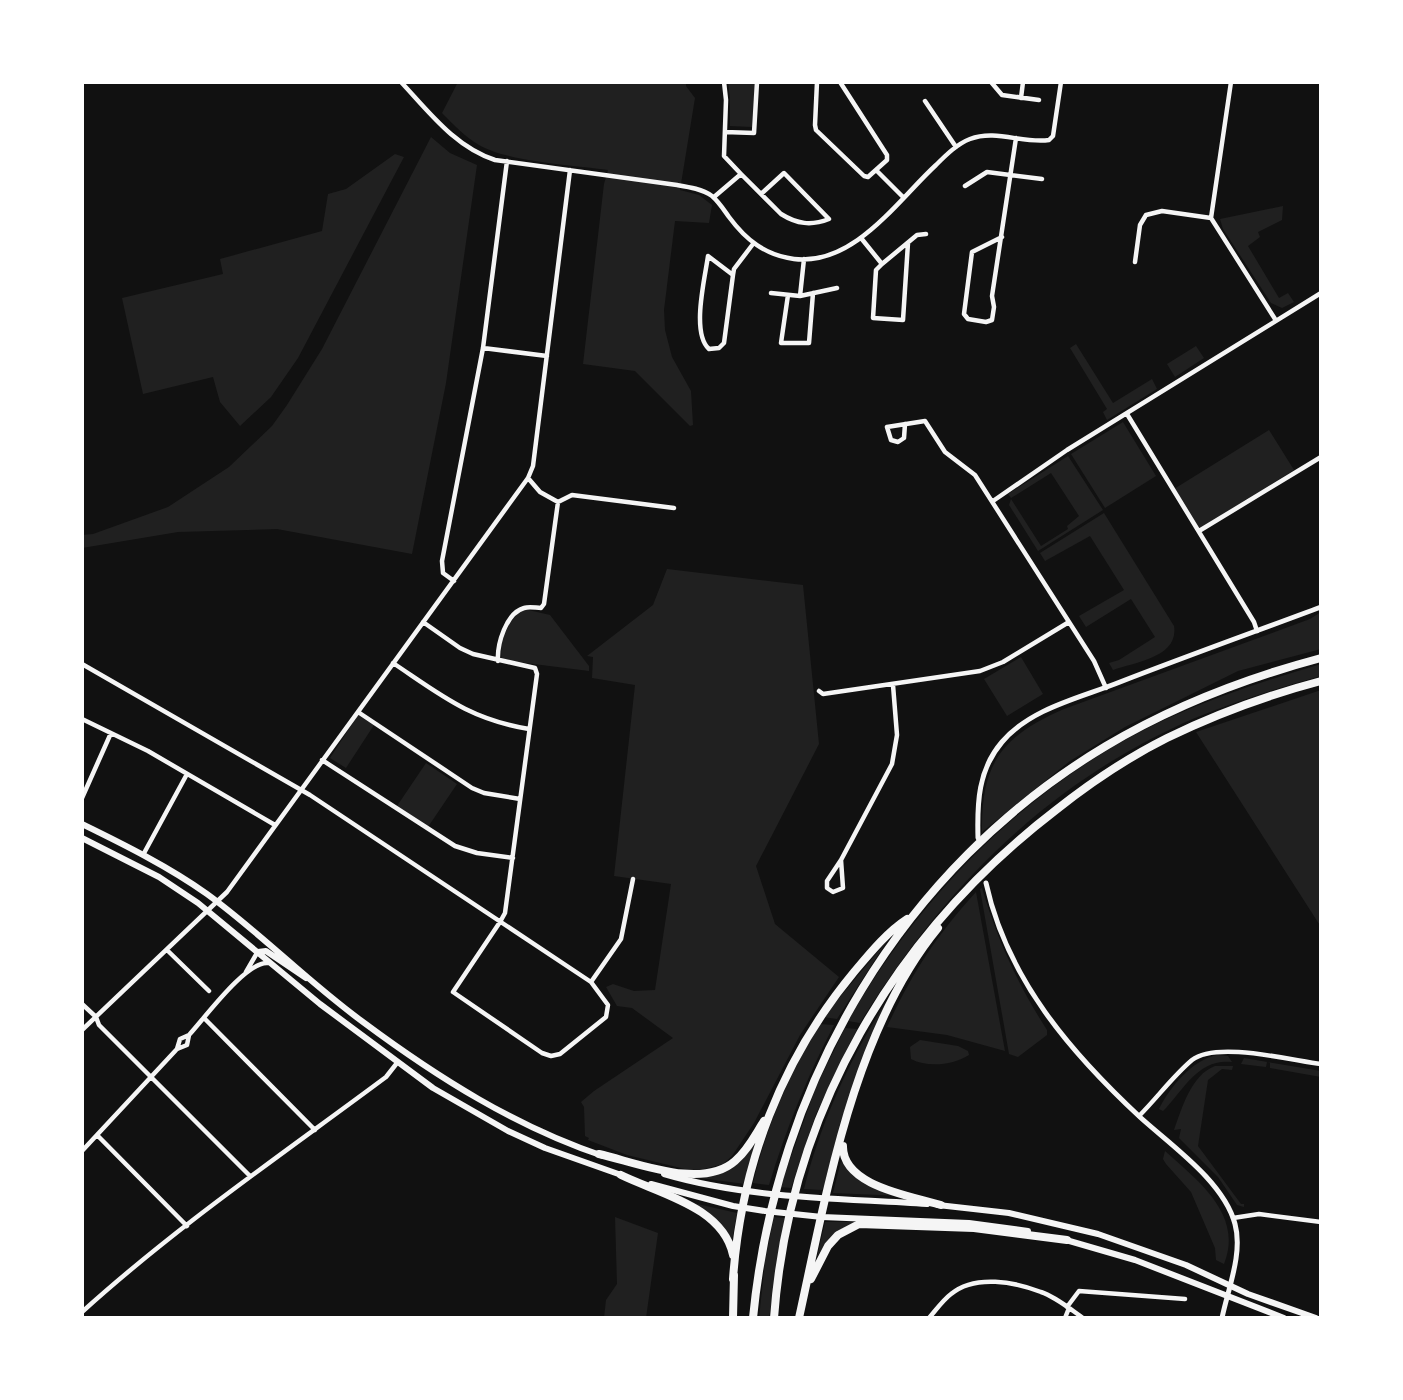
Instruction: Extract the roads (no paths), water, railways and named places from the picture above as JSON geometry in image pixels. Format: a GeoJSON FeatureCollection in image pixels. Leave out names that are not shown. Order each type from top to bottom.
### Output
{"type":"FeatureCollection","features":[{"type":"Feature","properties":{"kind":"highway"},"geometry":{"type":"LineString","coordinates":[[753,1318],[765,1231],[782,1163],[806,1096],[843,1020],[880,960],[916,914],[962,861],[1009,816],[1105,747],[1149,722],[1195,701],[1244,681],[1321,658]]}},
{"type":"Feature","properties":{"kind":"highway"},"geometry":{"type":"LineString","coordinates":[[774,1318],[787,1231],[804,1161],[831,1092],[873,1012],[917,946],[951,905],[1012,845],[1080,791],[1110,771],[1167,738],[1226,712],[1321,681]]}},
{"type":"Feature","properties":{"kind":"highway"},"geometry":{"type":"LineString","coordinates":[[799,1318],[845,1125],[866,1059],[888,1009],[915,959],[947,918],[951,905]]}},
{"type":"Feature","properties":{"kind":"highway"},"geometry":{"type":"LineString","coordinates":[[599,1154],[697,1175],[712,1173],[731,1164],[743,1153],[772,1106],[799,1050],[826,1007],[877,945],[916,914]]}},
{"type":"Feature","properties":{"kind":"highway"},"geometry":{"type":"LineString","coordinates":[[733,1318],[737,1229],[772,1106]]}},
{"type":"Feature","properties":{"kind":"highway"},"geometry":{"type":"LineString","coordinates":[[845,1125],[843,1152],[847,1165],[855,1174],[882,1187],[942,1205]]}},
{"type":"Feature","properties":{"kind":"highway"},"geometry":{"type":"LineString","coordinates":[[621,1175],[712,1219],[723,1230],[730,1244],[733,1279]]}},
{"type":"Feature","properties":{"kind":"highway"},"geometry":{"type":"LineString","coordinates":[[805,1295],[828,1246],[838,1235],[859,1224],[974,1228],[1067,1240]]}},
{"type":"Feature","properties":{"kind":"main road"},"geometry":{"type":"LineString","coordinates":[[82,824],[142,855],[217,902],[362,1022],[475,1098],[522,1122],[599,1154],[676,1178],[746,1190],[826,1199],[942,1205],[1009,1213],[1098,1234],[1186,1265],[1248,1294],[1316,1318]]}},
{"type":"Feature","properties":{"kind":"main road"},"geometry":{"type":"LineString","coordinates":[[82,838],[159,877],[209,911],[320,1004],[433,1088],[508,1131],[545,1148],[686,1195],[742,1207],[822,1217],[986,1224],[1067,1240],[1135,1260],[1284,1318]]}},
{"type":"Feature","properties":{"kind":"main road"},"geometry":{"type":"LineString","coordinates":[[258,952],[266,951],[314,982]]}},
{"type":"Feature","properties":{"kind":"street"},"geometry":{"type":"LineString","coordinates":[[401,82],[464,146],[486,157],[688,187],[714,197],[753,244],[778,256],[804,259],[832,254],[861,238],[956,147],[969,139],[980,136],[1046,141],[1053,136],[1061,82]]}},
{"type":"Feature","properties":{"kind":"street"},"geometry":{"type":"LineString","coordinates":[[724,82],[724,156],[741,174],[761,194],[781,214],[791,220],[810,224],[829,219],[784,173],[761,194]]}},
{"type":"Feature","properties":{"kind":"street"},"geometry":{"type":"LineString","coordinates":[[725,132],[754,133],[757,82]]}},
{"type":"Feature","properties":{"kind":"street"},"geometry":{"type":"LineString","coordinates":[[817,82],[816,130],[864,176],[871,176],[887,160],[887,155],[841,82]]}},
{"type":"Feature","properties":{"kind":"street"},"geometry":{"type":"LineString","coordinates":[[991,82],[1002,95],[1039,100]]}},
{"type":"Feature","properties":{"kind":"street"},"geometry":{"type":"LineString","coordinates":[[1021,98],[1023,82]]}},
{"type":"Feature","properties":{"kind":"street"},"geometry":{"type":"LineString","coordinates":[[1231,82],[1211,218],[1276,319]]}},
{"type":"Feature","properties":{"kind":"street"},"geometry":{"type":"LineString","coordinates":[[925,101],[956,147]]}},
{"type":"Feature","properties":{"kind":"street"},"geometry":{"type":"LineString","coordinates":[[1002,237],[972,252],[964,314],[968,319],[986,322],[992,320],[992,296],[1002,237],[1016,138]]}},
{"type":"Feature","properties":{"kind":"street"},"geometry":{"type":"LineString","coordinates":[[454,581],[443,573],[442,561],[483,348],[507,161]]}},
{"type":"Feature","properties":{"kind":"street"},"geometry":{"type":"LineString","coordinates":[[82,1030],[227,892],[528,478],[533,466],[570,170]]}},
{"type":"Feature","properties":{"kind":"street"},"geometry":{"type":"LineString","coordinates":[[877,171],[903,197]]}},
{"type":"Feature","properties":{"kind":"street"},"geometry":{"type":"LineString","coordinates":[[965,186],[987,172],[1042,178]]}},
{"type":"Feature","properties":{"kind":"street"},"geometry":{"type":"LineString","coordinates":[[714,197],[741,174]]}},
{"type":"Feature","properties":{"kind":"street"},"geometry":{"type":"LineString","coordinates":[[1135,262],[1140,225],[1146,215],[1162,211],[1211,218]]}},
{"type":"Feature","properties":{"kind":"street"},"geometry":{"type":"LineString","coordinates":[[908,243],[903,320],[873,318],[876,270],[917,235],[926,234]]}},
{"type":"Feature","properties":{"kind":"street"},"geometry":{"type":"LineString","coordinates":[[861,238],[882,264]]}},
{"type":"Feature","properties":{"kind":"street"},"geometry":{"type":"LineString","coordinates":[[733,275],[708,256],[700,319],[702,340],[709,349],[719,348],[724,343],[733,275],[753,244]]}},
{"type":"Feature","properties":{"kind":"street"},"geometry":{"type":"LineString","coordinates":[[800,296],[804,259]]}},
{"type":"Feature","properties":{"kind":"street"},"geometry":{"type":"LineString","coordinates":[[771,293],[800,296],[837,288]]}},
{"type":"Feature","properties":{"kind":"street"},"geometry":{"type":"LineString","coordinates":[[788,295],[781,343],[810,343],[813,293]]}},
{"type":"Feature","properties":{"kind":"street"},"geometry":{"type":"LineString","coordinates":[[993,501],[1067,450],[1321,293]]}},
{"type":"Feature","properties":{"kind":"street"},"geometry":{"type":"LineString","coordinates":[[483,348],[547,356]]}},
{"type":"Feature","properties":{"kind":"street"},"geometry":{"type":"LineString","coordinates":[[1126,414],[1257,631]]}},
{"type":"Feature","properties":{"kind":"street"},"geometry":{"type":"LineString","coordinates":[[905,424],[904,438],[898,442],[891,440],[887,427],[905,424],[925,421],[945,452],[975,475],[1094,661],[1106,688]]}},
{"type":"Feature","properties":{"kind":"street"},"geometry":{"type":"LineString","coordinates":[[1199,531],[1321,457]]}},
{"type":"Feature","properties":{"kind":"street"},"geometry":{"type":"LineString","coordinates":[[528,478],[540,492],[558,502]]}},
{"type":"Feature","properties":{"kind":"street"},"geometry":{"type":"LineString","coordinates":[[558,502],[572,495],[674,508]]}},
{"type":"Feature","properties":{"kind":"street"},"geometry":{"type":"LineString","coordinates":[[498,661],[498,644],[502,633],[517,611],[530,607],[541,608],[544,604],[558,502]]}},
{"type":"Feature","properties":{"kind":"street"},"geometry":{"type":"LineString","coordinates":[[978,838],[977,805],[980,784],[990,760],[1013,731],[1046,710],[1321,607]]}},
{"type":"Feature","properties":{"kind":"street"},"geometry":{"type":"LineString","coordinates":[[82,664],[300,789],[500,922],[591,982],[608,1005],[606,1017],[568,1049],[551,1056],[542,1054],[453,992],[500,922],[505,914],[537,674],[535,668],[498,661],[460,648],[424,622]]}},
{"type":"Feature","properties":{"kind":"street"},"geometry":{"type":"LineString","coordinates":[[819,691],[824,694],[962,675],[993,666],[1069,622]]}},
{"type":"Feature","properties":{"kind":"street"},"geometry":{"type":"LineString","coordinates":[[393,663],[462,709],[501,724],[529,729]]}},
{"type":"Feature","properties":{"kind":"street"},"geometry":{"type":"LineString","coordinates":[[841,860],[844,886],[840,891],[833,892],[827,888],[827,881],[892,764],[897,735],[893,685]]}},
{"type":"Feature","properties":{"kind":"street"},"geometry":{"type":"LineString","coordinates":[[358,712],[472,788],[484,793],[520,799]]}},
{"type":"Feature","properties":{"kind":"street"},"geometry":{"type":"LineString","coordinates":[[82,719],[148,751],[275,825]]}},
{"type":"Feature","properties":{"kind":"street"},"geometry":{"type":"LineString","coordinates":[[82,798],[111,733]]}},
{"type":"Feature","properties":{"kind":"street"},"geometry":{"type":"LineString","coordinates":[[321,760],[455,846],[477,853],[513,858]]}},
{"type":"Feature","properties":{"kind":"street"},"geometry":{"type":"LineString","coordinates":[[142,855],[187,774]]}},
{"type":"Feature","properties":{"kind":"street"},"geometry":{"type":"LineString","coordinates":[[591,982],[621,939],[633,879]]}},
{"type":"Feature","properties":{"kind":"street"},"geometry":{"type":"LineString","coordinates":[[986,883],[1005,943],[1036,1000],[1075,1052],[1207,1179],[1223,1198],[1233,1218],[1237,1248],[1222,1318]]}},
{"type":"Feature","properties":{"kind":"street"},"geometry":{"type":"LineString","coordinates":[[167,950],[209,991]]}},
{"type":"Feature","properties":{"kind":"street"},"geometry":{"type":"LineString","coordinates":[[82,1151],[99,1136],[177,1049],[187,1045],[189,1035],[243,976],[258,952]]}},
{"type":"Feature","properties":{"kind":"street"},"geometry":{"type":"LineString","coordinates":[[243,976],[260,963],[275,966]]}},
{"type":"Feature","properties":{"kind":"street"},"geometry":{"type":"LineString","coordinates":[[82,1004],[96,1017],[99,1026],[250,1176]]}},
{"type":"Feature","properties":{"kind":"street"},"geometry":{"type":"LineString","coordinates":[[205,1018],[315,1130]]}},
{"type":"Feature","properties":{"kind":"street"},"geometry":{"type":"LineString","coordinates":[[1139,1116],[1193,1060],[1205,1053],[1225,1051],[1321,1064]]}},
{"type":"Feature","properties":{"kind":"street"},"geometry":{"type":"LineString","coordinates":[[82,1312],[119,1278],[250,1176],[386,1077],[397,1063]]}},
{"type":"Feature","properties":{"kind":"street"},"geometry":{"type":"LineString","coordinates":[[99,1136],[187,1226]]}},
{"type":"Feature","properties":{"kind":"street"},"geometry":{"type":"LineString","coordinates":[[1233,1218],[1259,1214],[1321,1222]]}},
{"type":"Feature","properties":{"kind":"street"},"geometry":{"type":"LineString","coordinates":[[929,1318],[952,1293],[967,1285],[986,1282],[1042,1292],[1083,1318]]}},
{"type":"Feature","properties":{"kind":"street"},"geometry":{"type":"LineString","coordinates":[[1065,1318],[1068,1307],[1079,1291],[1185,1298]]}}]}
